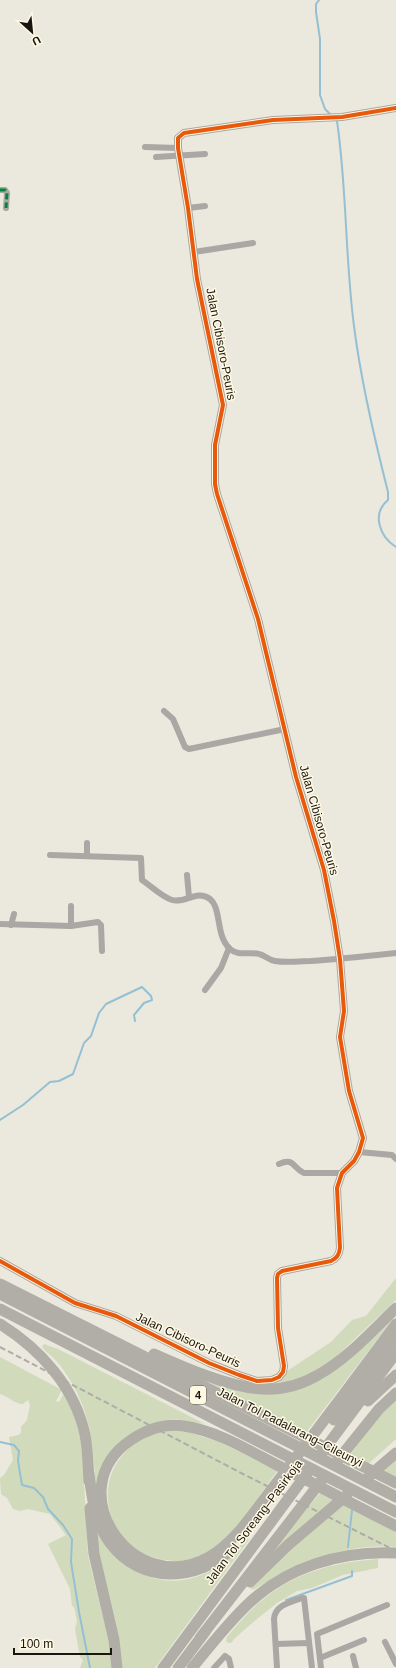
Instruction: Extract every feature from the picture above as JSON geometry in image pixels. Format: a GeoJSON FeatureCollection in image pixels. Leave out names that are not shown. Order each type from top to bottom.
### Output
{"type":"FeatureCollection","features":[{"type":"Feature","properties":{"kind":"highway"},"geometry":{"type":"LineString","coordinates":[[0,1284],[396,1484]]}},
{"type":"Feature","properties":{"kind":"highway","name":"Jalan Tol Padalarang–Cileunyi"},"geometry":{"type":"LineString","coordinates":[[0,1294],[396,1497]]}},
{"type":"Feature","properties":{"kind":"highway"},"geometry":{"type":"LineString","coordinates":[[48,1308],[178,1365],[237,1384],[262,1389],[296,1385],[319,1375],[341,1359],[396,1308]]}},
{"type":"Feature","properties":{"kind":"highway","name":"4"},"geometry":{"type":"LineString","coordinates":[[0,1309],[396,1512]]}},
{"type":"Feature","properties":{"kind":"highway"},"geometry":{"type":"LineString","coordinates":[[0,1324],[19,1337],[36,1352],[52,1369],[66,1389],[76,1407],[83,1427],[95,1510],[101,1528],[110,1543],[124,1557],[138,1566],[157,1573],[179,1575],[199,1570],[224,1556],[247,1532],[279,1485]]}},
{"type":"Feature","properties":{"kind":"highway"},"geometry":{"type":"LineString","coordinates":[[324,1438],[396,1324]]}},
{"type":"Feature","properties":{"kind":"highway"},"geometry":{"type":"LineString","coordinates":[[324,1438],[396,1338]]}},
{"type":"Feature","properties":{"kind":"highway","name":"Jalan Tol Soreang–Pasirkoja"},"geometry":{"type":"LineString","coordinates":[[163,1668],[320,1456],[324,1438],[396,1353]]}},
{"type":"Feature","properties":{"kind":"highway"},"geometry":{"type":"LineString","coordinates":[[396,1375],[324,1438],[279,1485],[219,1550],[200,1561],[179,1566],[156,1565],[146,1561],[129,1550],[118,1540],[110,1528],[102,1500],[104,1474],[108,1465],[120,1448],[146,1431],[156,1427],[176,1425],[196,1429],[221,1437],[396,1526]]}},
{"type":"Feature","properties":{"kind":"highway"},"geometry":{"type":"LineString","coordinates":[[178,1668],[243,1581],[344,1452],[379,1409],[396,1393]]}},
{"type":"Feature","properties":{"kind":"highway"},"geometry":{"type":"LineString","coordinates":[[200,1638],[244,1588],[280,1554],[396,1452]]}},
{"type":"Feature","properties":{"kind":"highway"},"geometry":{"type":"LineString","coordinates":[[89,1474],[91,1530],[94,1554],[114,1640],[117,1668]]}},
{"type":"Feature","properties":{"kind":"highway"},"geometry":{"type":"LineString","coordinates":[[192,1668],[239,1612],[260,1593],[284,1577],[316,1563],[332,1559],[365,1553],[396,1553]]}},
{"type":"Feature","properties":{"kind":"street"},"geometry":{"type":"LineString","coordinates":[[145,147],[178,148],[178,138],[184,133],[273,120],[342,117],[396,108]]}},
{"type":"Feature","properties":{"kind":"street","name":"Jalan Cibisoro-Peuris"},"geometry":{"type":"LineString","coordinates":[[0,1261],[75,1303],[116,1316],[209,1363],[248,1379],[257,1381],[272,1380],[279,1377],[283,1372],[284,1366],[278,1328],[278,1274],[282,1271],[330,1261],[336,1258],[339,1254],[337,1188],[342,1173],[354,1161],[359,1152],[363,1138],[348,1091],[340,1037],[344,1011],[340,959],[324,870],[296,777],[258,618],[215,484],[215,445],[224,405],[197,279],[188,208],[178,148]]}},
{"type":"Feature","properties":{"kind":"street"},"geometry":{"type":"LineString","coordinates":[[156,157],[179,157],[205,154]]}},
{"type":"Feature","properties":{"kind":"street"},"geometry":{"type":"LineString","coordinates":[[0,190],[5,190],[7,193],[6,208]]}},
{"type":"Feature","properties":{"kind":"street"},"geometry":{"type":"LineString","coordinates":[[188,208],[205,206]]}},
{"type":"Feature","properties":{"kind":"street"},"geometry":{"type":"LineString","coordinates":[[194,252],[254,243]]}},
{"type":"Feature","properties":{"kind":"street"},"geometry":{"type":"LineString","coordinates":[[164,711],[173,719],[185,747],[189,749],[285,729]]}},
{"type":"Feature","properties":{"kind":"street"},"geometry":{"type":"LineString","coordinates":[[87,856],[88,843]]}},
{"type":"Feature","properties":{"kind":"street"},"geometry":{"type":"LineString","coordinates":[[50,855],[141,858],[142,880],[171,900],[180,900],[200,895],[209,898],[213,903],[217,915],[219,932],[228,948],[240,954],[259,954],[274,961],[290,962],[340,959],[396,953]]}},
{"type":"Feature","properties":{"kind":"street"},"geometry":{"type":"LineString","coordinates":[[187,875],[189,897]]}},
{"type":"Feature","properties":{"kind":"street"},"geometry":{"type":"LineString","coordinates":[[71,906],[71,926]]}},
{"type":"Feature","properties":{"kind":"street"},"geometry":{"type":"LineString","coordinates":[[11,925],[14,914]]}},
{"type":"Feature","properties":{"kind":"street"},"geometry":{"type":"LineString","coordinates":[[0,924],[71,926],[98,922],[101,924],[102,951]]}},
{"type":"Feature","properties":{"kind":"street"},"geometry":{"type":"LineString","coordinates":[[204,990],[220,968],[228,948]]}},
{"type":"Feature","properties":{"kind":"street"},"geometry":{"type":"LineString","coordinates":[[359,1152],[392,1155],[396,1159]]}},
{"type":"Feature","properties":{"kind":"street"},"geometry":{"type":"LineString","coordinates":[[279,1164],[288,1161],[291,1162],[304,1173],[342,1173]]}},
{"type":"Feature","properties":{"kind":"street"},"geometry":{"type":"LineString","coordinates":[[277,1668],[274,1619],[275,1612],[279,1607],[304,1598],[312,1668]]}},
{"type":"Feature","properties":{"kind":"street"},"geometry":{"type":"LineString","coordinates":[[321,1668],[316,1634],[387,1605]]}},
{"type":"Feature","properties":{"kind":"street"},"geometry":{"type":"LineString","coordinates":[[320,1658],[364,1640]]}},
{"type":"Feature","properties":{"kind":"street"},"geometry":{"type":"LineString","coordinates":[[385,1642],[396,1664]]}},
{"type":"Feature","properties":{"kind":"street"},"geometry":{"type":"LineString","coordinates":[[276,1644],[309,1643]]}},
{"type":"Feature","properties":{"kind":"street"},"geometry":{"type":"LineString","coordinates":[[214,1668],[225,1656],[229,1659],[231,1668]]}},
{"type":"Feature","properties":{"kind":"street"},"geometry":{"type":"LineString","coordinates":[[353,1656],[356,1668]]}},
{"type":"Feature","properties":{"kind":"green space"},"geometry":{"type":"Polygon","coordinates":[[[396,1278],[396,1300],[325,1367],[306,1377],[288,1383],[272,1383],[284,1373],[331,1342],[352,1320],[366,1316],[396,1278]]]}},
{"type":"Feature","properties":{"kind":"green space"},"geometry":{"type":"Polygon","coordinates":[[[396,1315],[305,1434],[210,1383],[259,1394],[276,1394],[294,1391],[327,1376],[342,1365],[396,1315]]]}},
{"type":"Feature","properties":{"kind":"green space"},"geometry":{"type":"Polygon","coordinates":[[[44,1344],[58,1349],[205,1424],[175,1419],[161,1421],[138,1430],[96,1490],[90,1433],[83,1406],[64,1371],[42,1347],[44,1344]]]}},
{"type":"Feature","properties":{"kind":"green space"},"geometry":{"type":"Polygon","coordinates":[[[0,1357],[62,1390],[56,1401],[59,1402],[64,1393],[73,1411],[80,1438],[83,1463],[88,1556],[112,1653],[112,1668],[80,1668],[83,1660],[80,1657],[75,1629],[77,1621],[74,1607],[72,1606],[70,1589],[48,1544],[66,1535],[50,1514],[28,1509],[20,1511],[13,1509],[7,1498],[1,1494],[0,1478],[4,1475],[13,1460],[9,1437],[21,1433],[21,1427],[27,1420],[30,1405],[28,1400],[23,1404],[20,1404],[0,1394],[0,1357]]]}},
{"type":"Feature","properties":{"kind":"green space"},"geometry":{"type":"Polygon","coordinates":[[[396,1399],[396,1439],[367,1465],[349,1456],[377,1419],[396,1399]]]}},
{"type":"Feature","properties":{"kind":"green space"},"geometry":{"type":"Polygon","coordinates":[[[182,1430],[219,1442],[278,1470],[246,1515],[228,1536],[218,1545],[204,1553],[191,1559],[177,1561],[146,1555],[130,1545],[118,1530],[110,1514],[108,1496],[110,1477],[119,1460],[133,1445],[155,1433],[182,1430]]]}},
{"type":"Feature","properties":{"kind":"green space"},"geometry":{"type":"Polygon","coordinates":[[[396,1457],[396,1482],[377,1473],[396,1457]]]}},
{"type":"Feature","properties":{"kind":"green space"},"geometry":{"type":"Polygon","coordinates":[[[321,1492],[334,1499],[261,1563],[321,1492]]]}},
{"type":"Feature","properties":{"kind":"green space"},"geometry":{"type":"Polygon","coordinates":[[[343,1503],[396,1531],[396,1547],[377,1546],[358,1548],[322,1557],[286,1572],[253,1590],[250,1588],[283,1556],[343,1503]]]}},
{"type":"Feature","properties":{"kind":"green space"},"geometry":{"type":"Polygon","coordinates":[[[96,1531],[107,1547],[120,1560],[135,1570],[150,1577],[167,1580],[185,1580],[203,1575],[220,1565],[249,1538],[155,1668],[121,1668],[121,1656],[101,1568],[96,1531]]]}},
{"type":"Feature","properties":{"kind":"green space"},"geometry":{"type":"Polygon","coordinates":[[[378,1559],[378,1568],[343,1575],[312,1588],[297,1591],[277,1603],[231,1643],[226,1641],[227,1637],[255,1606],[279,1588],[305,1574],[319,1569],[333,1565],[378,1559]]]}},
{"type":"Feature","properties":{"kind":"waterway"},"geometry":{"type":"LineString","coordinates":[[319,0],[316,4],[316,12],[320,39],[320,95],[325,109],[331,115]]}},
{"type":"Feature","properties":{"kind":"waterway"},"geometry":{"type":"LineString","coordinates":[[335,119],[337,121],[340,147],[351,300],[357,347],[368,409],[388,492],[388,500],[383,506],[379,518],[382,531],[390,543],[396,547]]}},
{"type":"Feature","properties":{"kind":"waterway"},"geometry":{"type":"LineString","coordinates":[[0,1120],[23,1105],[50,1082],[59,1081],[73,1074],[84,1043],[91,1036],[99,1013],[106,1004],[142,987],[151,996],[152,1000],[144,1003],[134,1015],[135,1021]]}},
{"type":"Feature","properties":{"kind":"waterway"},"geometry":{"type":"LineString","coordinates":[[0,1442],[14,1445],[19,1451],[18,1461],[22,1485],[34,1488],[43,1497],[48,1509],[63,1525],[72,1539],[71,1562],[90,1668]]}},
{"type":"Feature","properties":{"kind":"waterway"},"geometry":{"type":"LineString","coordinates":[[348,1547],[352,1510]]}},
{"type":"Feature","properties":{"kind":"waterway"},"geometry":{"type":"LineString","coordinates":[[286,1600],[352,1576],[352,1571]]}},
{"type":"Feature","properties":{"kind":"railway"},"geometry":{"type":"LineString","coordinates":[[0,1347],[243,1474],[396,1551]]}},
{"type":"Feature","properties":{"kind":"marked path"},"geometry":{"type":"LineString","coordinates":[[0,190],[5,190],[7,193],[6,208]]}},
{"type":"Feature","properties":{"kind":"cycle path"},"geometry":{"type":"LineString","coordinates":[[0,1261],[75,1303],[116,1316],[209,1363],[257,1381],[272,1380],[279,1377],[283,1372],[284,1366],[278,1328],[278,1274],[282,1271],[331,1261],[339,1253],[337,1188],[342,1173],[354,1161],[359,1152],[363,1138],[349,1091],[340,1037],[344,1011],[340,959],[324,870],[296,777],[258,619],[215,484],[215,445],[223,405],[197,279],[188,208],[178,148],[178,138],[184,133],[273,120],[342,117],[396,108]]}}]}
